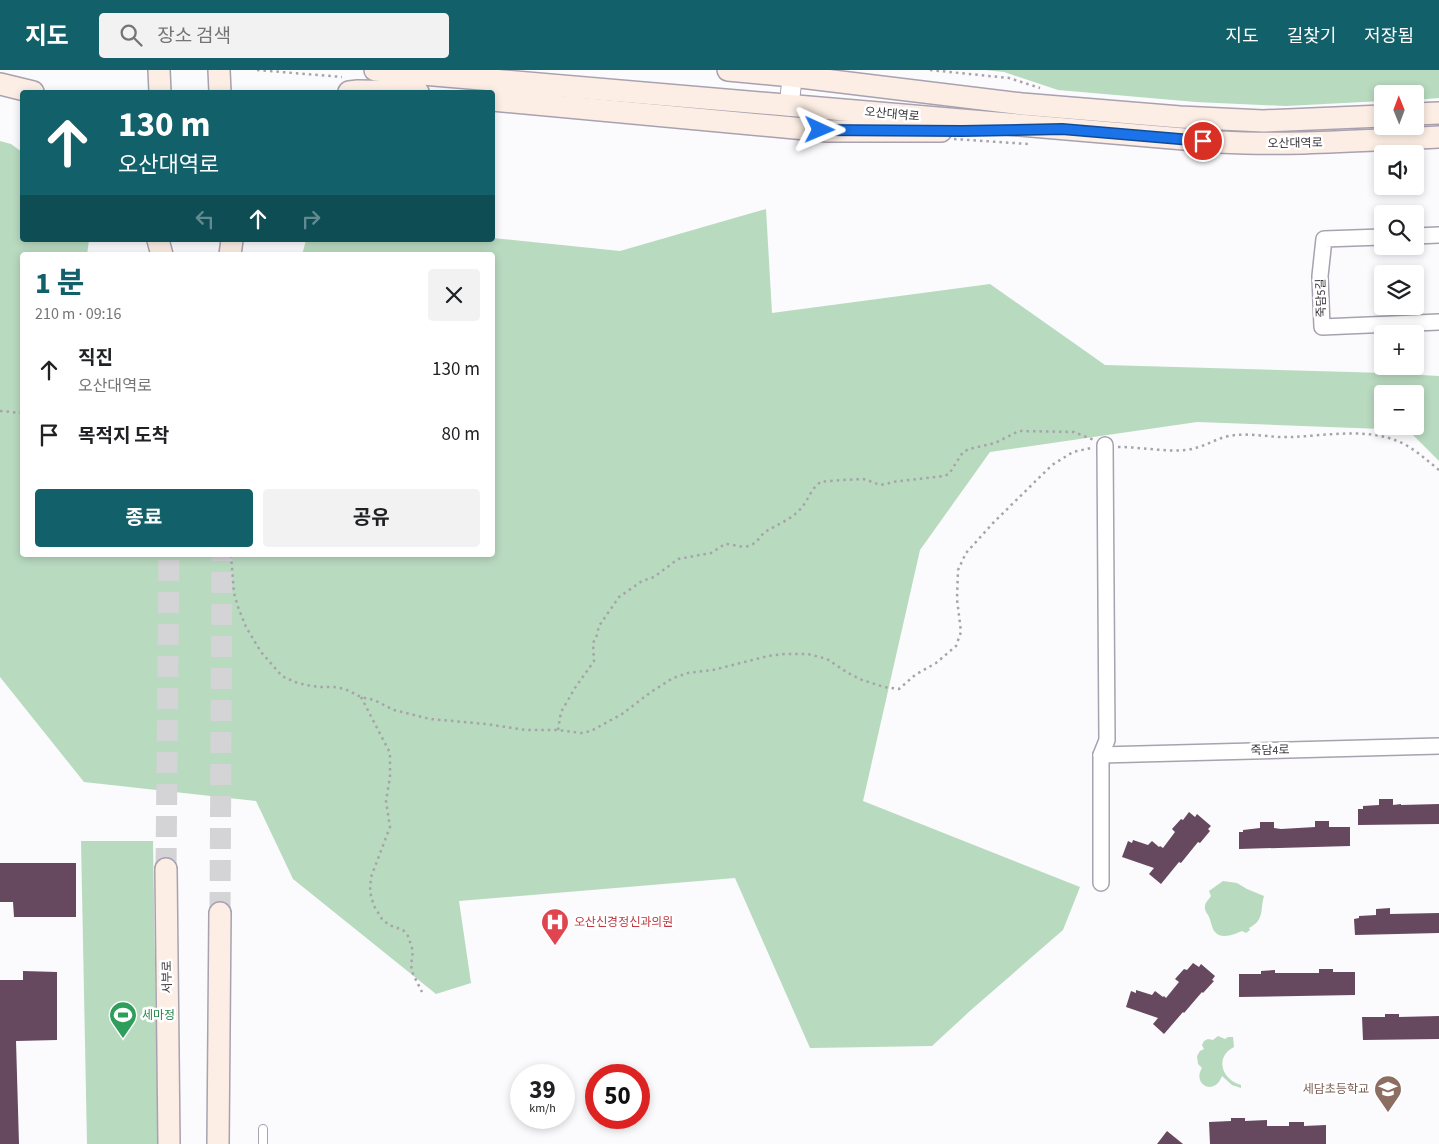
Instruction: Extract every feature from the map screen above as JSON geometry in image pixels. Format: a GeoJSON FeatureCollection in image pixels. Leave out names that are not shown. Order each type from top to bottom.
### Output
{"type":"FeatureCollection","features":[{"type":"Feature","properties":{"kind":"main road"},"geometry":{"type":"LineString","coordinates":[[159,70],[160,90]]}},
{"type":"Feature","properties":{"kind":"main road"},"geometry":{"type":"LineString","coordinates":[[219,70],[220,90]]}},
{"type":"Feature","properties":{"kind":"main road","name":"오산대역로"},"geometry":{"type":"LineString","coordinates":[[375,70],[1254,144],[1439,137]]}},
{"type":"Feature","properties":{"kind":"main road","name":"오산대역로"},"geometry":{"type":"LineString","coordinates":[[728,70],[793,73],[1022,104],[1180,118],[1263,121],[1374,116]]}},
{"type":"Feature","properties":{"kind":"main road"},"geometry":{"type":"LineString","coordinates":[[0,84],[25,90]]}},
{"type":"Feature","properties":{"kind":"main road"},"geometry":{"type":"LineString","coordinates":[[495,100],[827,131],[1062,129]]}},
{"type":"Feature","properties":{"kind":"main road"},"geometry":{"type":"LineString","coordinates":[[1424,114],[1439,113]]}},
{"type":"Feature","properties":{"kind":"main road","name":"서부로"},"geometry":{"type":"LineString","coordinates":[[166,869],[169,1144]]}},
{"type":"Feature","properties":{"kind":"main road"},"geometry":{"type":"LineString","coordinates":[[218,1144],[220,913]]}},
{"type":"Feature","properties":{"kind":"street"},"geometry":{"type":"LineString","coordinates":[[789,106],[793,73]]}},
{"type":"Feature","properties":{"kind":"street"},"geometry":{"type":"LineString","coordinates":[[1424,236],[1439,235]]}},
{"type":"Feature","properties":{"kind":"street","name":"죽담5길"},"geometry":{"type":"LineString","coordinates":[[1374,237],[1324,239],[1320,276],[1322,327],[1439,322]]}},
{"type":"Feature","properties":{"kind":"street"},"geometry":{"type":"LineString","coordinates":[[1101,883],[1101,755],[1107,740],[1105,445]]}},
{"type":"Feature","properties":{"kind":"street","name":"죽담4로"},"geometry":{"type":"LineString","coordinates":[[1101,755],[1439,746]]}},
{"type":"Feature","properties":{"kind":"lane"},"geometry":{"type":"LineString","coordinates":[[263,1130],[263,1144]]}},
{"type":"Feature","properties":{"kind":"path"},"geometry":{"type":"LineString","coordinates":[[930,70],[1009,78],[1045,89]]}},
{"type":"Feature","properties":{"kind":"path"},"geometry":{"type":"LineString","coordinates":[[0,411],[20,413]]}},
{"type":"Feature","properties":{"kind":"path"},"geometry":{"type":"LineString","coordinates":[[558,730],[561,712],[594,661],[593,643],[599,626],[619,597],[642,581],[654,577],[678,559],[711,553],[725,544],[743,547],[751,546],[759,540],[763,533],[780,525],[797,513],[820,483],[861,479],[877,485],[884,485],[892,482],[944,476],[949,474],[964,452],[969,449],[995,444],[1019,430],[1074,432],[1105,445],[1170,451],[1200,447],[1227,436],[1244,434],[1288,437],[1367,435],[1388,438],[1404,444],[1420,454],[1439,470]]}},
{"type":"Feature","properties":{"kind":"path"},"geometry":{"type":"LineString","coordinates":[[231,557],[234,593],[246,627],[261,652],[282,676],[306,685],[345,689],[394,710],[430,719],[526,730],[558,730],[581,733],[590,731],[622,714],[673,678],[768,656],[798,654],[817,656],[833,662],[862,680],[899,689],[915,675],[936,663],[956,646],[961,632],[958,570],[966,553],[1052,466],[1073,452],[1105,445]]}},
{"type":"Feature","properties":{"kind":"path"},"geometry":{"type":"LineString","coordinates":[[361,697],[390,754],[390,777],[386,801],[390,827],[371,876],[370,892],[374,906],[382,919],[389,925],[403,930],[408,936],[413,951],[411,966],[422,992]]}},
{"type":"Feature","properties":{"kind":"green space"},"geometry":{"type":"Polygon","coordinates":[[[985,70],[1439,70],[1439,98],[1424,99],[1424,85],[1374,85],[1374,101],[1286,106],[1196,102],[1058,90],[1004,72],[985,70]]]}},
{"type":"Feature","properties":{"kind":"green space"},"geometry":{"type":"Polygon","coordinates":[[[0,141],[11,144],[20,151],[20,242],[89,242],[87,252],[20,252],[20,557],[495,557],[495,252],[303,252],[305,242],[495,242],[495,238],[620,251],[766,209],[772,313],[990,284],[1105,365],[1439,376],[1439,461],[1413,435],[1424,435],[1424,385],[1374,385],[1374,429],[1197,422],[990,452],[920,550],[863,801],[1080,887],[1063,930],[932,1046],[810,1048],[735,878],[459,901],[471,983],[436,994],[293,879],[256,801],[84,782],[0,677],[0,141]]]}},
{"type":"Feature","properties":{"kind":"green space"},"geometry":{"type":"Polygon","coordinates":[[[81,841],[153,841],[158,1144],[87,1144],[81,841]]]}},
{"type":"Feature","properties":{"kind":"green space"},"geometry":{"type":"Polygon","coordinates":[[[1223,881],[1237,883],[1264,896],[1260,918],[1246,933],[1242,931],[1228,936],[1221,936],[1213,929],[1205,905],[1211,896],[1209,891],[1223,881]]]}},
{"type":"Feature","properties":{"kind":"green space"},"geometry":{"type":"Polygon","coordinates":[[[1218,1036],[1225,1039],[1233,1037],[1234,1047],[1224,1056],[1222,1062],[1225,1073],[1234,1082],[1241,1085],[1241,1088],[1232,1085],[1222,1076],[1214,1086],[1210,1087],[1205,1086],[1200,1079],[1202,1068],[1198,1064],[1197,1056],[1204,1049],[1202,1045],[1204,1041],[1208,1039],[1213,1040],[1218,1036]]]}},
{"type":"Feature","properties":{"kind":"building"},"geometry":{"type":"Polygon","coordinates":[[[1379,799],[1393,799],[1393,805],[1439,804],[1439,824],[1358,825],[1358,809],[1363,809],[1363,806],[1379,805],[1379,799]]]}},
{"type":"Feature","properties":{"kind":"building"},"geometry":{"type":"Polygon","coordinates":[[[1189,812],[1195,817],[1197,814],[1211,826],[1208,829],[1210,831],[1200,843],[1198,842],[1181,863],[1179,862],[1161,884],[1149,874],[1154,868],[1122,857],[1128,841],[1132,843],[1133,840],[1148,845],[1152,841],[1163,848],[1175,832],[1172,829],[1189,812]]]}},
{"type":"Feature","properties":{"kind":"building"},"geometry":{"type":"Polygon","coordinates":[[[1315,821],[1329,821],[1329,827],[1350,827],[1350,846],[1239,849],[1239,832],[1260,828],[1260,822],[1274,822],[1274,828],[1281,829],[1315,827],[1315,821]]]}},
{"type":"Feature","properties":{"kind":"building"},"geometry":{"type":"Polygon","coordinates":[[[0,863],[76,863],[76,917],[14,917],[13,902],[0,902],[0,863]]]}},
{"type":"Feature","properties":{"kind":"building"},"geometry":{"type":"Polygon","coordinates":[[[1390,908],[1390,914],[1439,913],[1439,933],[1355,935],[1354,919],[1359,918],[1359,916],[1376,915],[1376,909],[1390,908]]]}},
{"type":"Feature","properties":{"kind":"building"},"geometry":{"type":"Polygon","coordinates":[[[1193,963],[1199,967],[1201,964],[1215,976],[1212,980],[1214,981],[1164,1034],[1153,1024],[1158,1018],[1126,1007],[1131,991],[1136,993],[1136,990],[1152,995],[1155,991],[1166,998],[1179,982],[1175,979],[1193,963]]]}},
{"type":"Feature","properties":{"kind":"building"},"geometry":{"type":"Polygon","coordinates":[[[1319,969],[1333,969],[1333,972],[1355,972],[1355,995],[1239,997],[1239,974],[1261,974],[1261,971],[1275,970],[1275,973],[1319,973],[1319,969]]]}},
{"type":"Feature","properties":{"kind":"building"},"geometry":{"type":"Polygon","coordinates":[[[23,971],[57,972],[57,1040],[16,1041],[19,1144],[0,1144],[0,980],[23,980],[23,971]]]}},
{"type":"Feature","properties":{"kind":"building"},"geometry":{"type":"Polygon","coordinates":[[[1385,1014],[1399,1014],[1399,1017],[1439,1016],[1439,1039],[1363,1040],[1362,1017],[1385,1017],[1385,1014]]]}},
{"type":"Feature","properties":{"kind":"building"},"geometry":{"type":"Polygon","coordinates":[[[1231,1118],[1245,1118],[1245,1121],[1267,1120],[1267,1126],[1289,1126],[1289,1122],[1304,1122],[1304,1126],[1326,1125],[1326,1144],[1210,1144],[1209,1122],[1231,1121],[1231,1118]]]}},
{"type":"Feature","properties":{"kind":"building"},"geometry":{"type":"Polygon","coordinates":[[[1167,1131],[1183,1144],[1157,1144],[1167,1131]]]}},
{"type":"Feature","properties":{"kind":"tunnel"},"geometry":{"type":"LineString","coordinates":[[166,869],[169,557]]}},
{"type":"Feature","properties":{"kind":"tunnel"},"geometry":{"type":"LineString","coordinates":[[220,913],[222,557]]}},
{"type":"Feature","properties":{"kind":"place","name":"오산신경정신과의원"},"geometry":{"type":"Point","coordinates":[555,946]}},
{"type":"Feature","properties":{"kind":"place","name":"세마정"},"geometry":{"type":"Point","coordinates":[123,1039]}},
{"type":"Feature","properties":{"kind":"place","name":"세담초등학교"},"geometry":{"type":"Point","coordinates":[1388,1113]}},
{"type":"Feature","properties":{"kind":"route"},"geometry":{"type":"LineString","coordinates":[[820,130],[962,131],[1062,129],[1203,141]]}}]}
